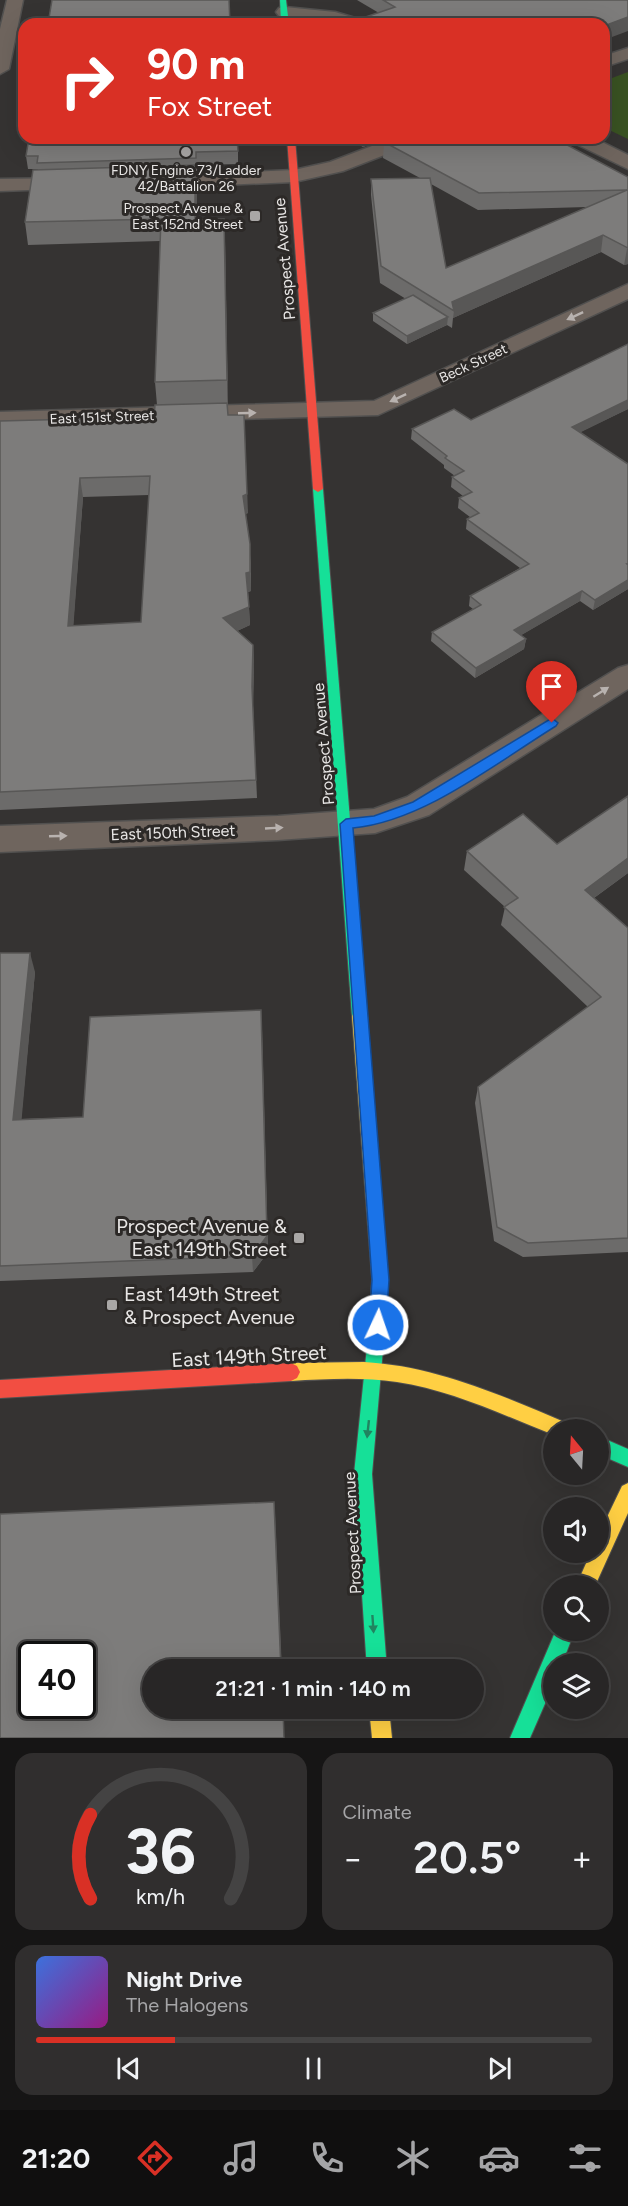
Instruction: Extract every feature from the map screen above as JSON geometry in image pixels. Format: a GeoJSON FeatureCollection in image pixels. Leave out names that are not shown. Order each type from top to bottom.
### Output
{"type":"FeatureCollection","features":[{"type":"Feature","properties":{"kind":"street"},"geometry":{"type":"LineString","coordinates":[[0,69],[15,0]]}},
{"type":"Feature","properties":{"kind":"street"},"geometry":{"type":"LineString","coordinates":[[284,12],[335,18]]}},
{"type":"Feature","properties":{"kind":"street"},"geometry":{"type":"LineString","coordinates":[[610,60],[628,53]]}},
{"type":"Feature","properties":{"kind":"street","name":"Prospect Avenue"},"geometry":{"type":"LineString","coordinates":[[291,144],[380,1280],[375,1371],[363,1474],[375,1659]]}},
{"type":"Feature","properties":{"kind":"street"},"geometry":{"type":"LineString","coordinates":[[132,182],[294,176],[336,167],[395,144]]}},
{"type":"Feature","properties":{"kind":"street"},"geometry":{"type":"LineString","coordinates":[[591,144],[628,163]]}},
{"type":"Feature","properties":{"kind":"street"},"geometry":{"type":"LineString","coordinates":[[0,185],[96,184]]}},
{"type":"Feature","properties":{"kind":"street","name":"Beck Street"},"geometry":{"type":"LineString","coordinates":[[313,411],[378,408],[628,291]]}},
{"type":"Feature","properties":{"kind":"street","name":"East 151st Street"},"geometry":{"type":"LineString","coordinates":[[0,420],[313,411]]}},
{"type":"Feature","properties":{"kind":"street","name":"East 150th Street"},"geometry":{"type":"LineString","coordinates":[[0,839],[375,821],[418,806],[628,675]]}},
{"type":"Feature","properties":{"kind":"street","name":"East 149th Street"},"geometry":{"type":"LineString","coordinates":[[0,1389],[297,1372],[375,1371],[424,1380],[460,1390],[543,1422]]}},
{"type":"Feature","properties":{"kind":"street"},"geometry":{"type":"LineString","coordinates":[[609,1450],[628,1458]]}},
{"type":"Feature","properties":{"kind":"street"},"geometry":{"type":"LineString","coordinates":[[590,1575],[628,1492]]}},
{"type":"Feature","properties":{"kind":"street"},"geometry":{"type":"LineString","coordinates":[[520,1738],[561,1641]]}},
{"type":"Feature","properties":{"kind":"street"},"geometry":{"type":"LineString","coordinates":[[380,1719],[382,1738]]}},
{"type":"Feature","properties":{"kind":"green space"},"geometry":{"type":"Polygon","coordinates":[[[628,72],[628,139],[610,130],[610,79],[628,72]]]}},
{"type":"Feature","properties":{"kind":"building"},"geometry":{"type":"Polygon","coordinates":[[[52,0],[229,0],[230,18],[49,18],[52,0]]]}},
{"type":"Feature","properties":{"kind":"building"},"geometry":{"type":"Polygon","coordinates":[[[383,0],[628,0],[628,17],[610,24],[610,18],[363,18],[395,7],[383,0]]]}},
{"type":"Feature","properties":{"kind":"building"},"geometry":{"type":"Polygon","coordinates":[[[28,144],[237,144],[238,151],[196,152],[196,158],[37,163],[38,156],[26,156],[28,144]]]}},
{"type":"Feature","properties":{"kind":"building"},"geometry":{"type":"Polygon","coordinates":[[[388,144],[565,144],[628,177],[628,248],[603,235],[452,302],[454,311],[381,266],[371,179],[430,178],[446,268],[627,190],[479,193],[388,144]]]}},
{"type":"Feature","properties":{"kind":"building"},"geometry":{"type":"Polygon","coordinates":[[[195,165],[195,220],[224,219],[227,380],[155,382],[161,219],[25,222],[33,170],[195,165]]]}},
{"type":"Feature","properties":{"kind":"building"},"geometry":{"type":"Polygon","coordinates":[[[413,295],[448,317],[407,336],[373,313],[413,295]]]}},
{"type":"Feature","properties":{"kind":"building"},"geometry":{"type":"Polygon","coordinates":[[[628,344],[628,400],[572,427],[628,464],[628,580],[595,600],[582,591],[514,630],[526,639],[476,668],[432,632],[481,605],[470,596],[529,564],[467,519],[479,513],[459,498],[472,492],[452,477],[464,471],[445,458],[447,456],[412,429],[454,409],[471,420],[628,344]]]}},
{"type":"Feature","properties":{"kind":"building"},"geometry":{"type":"Polygon","coordinates":[[[227,403],[228,415],[244,415],[247,494],[243,496],[250,544],[250,572],[246,573],[249,607],[223,618],[253,645],[252,687],[256,780],[0,792],[0,421],[154,417],[155,405],[227,403]],[[150,476],[80,478],[68,626],[141,622],[150,476]]]}},
{"type":"Feature","properties":{"kind":"building"},"geometry":{"type":"Polygon","coordinates":[[[628,796],[628,858],[585,890],[628,928],[628,1238],[528,1243],[497,1227],[478,1087],[601,997],[504,907],[518,898],[467,851],[523,814],[557,844],[628,796]]]}},
{"type":"Feature","properties":{"kind":"building"},"geometry":{"type":"Polygon","coordinates":[[[0,953],[30,953],[13,1120],[83,1117],[90,1017],[261,1010],[267,1236],[252,1256],[0,1266],[0,953]]]}},
{"type":"Feature","properties":{"kind":"building"},"geometry":{"type":"Polygon","coordinates":[[[274,1502],[281,1659],[142,1659],[142,1719],[283,1719],[284,1738],[0,1738],[0,1514],[274,1502]]]}},
{"type":"Feature","properties":{"kind":"traffic: fast"},"geometry":{"type":"LineString","coordinates":[[283,0],[284,18]]}},
{"type":"Feature","properties":{"kind":"traffic: fast"},"geometry":{"type":"LineString","coordinates":[[318,489],[359,1016]]}},
{"type":"Feature","properties":{"kind":"traffic: fast"},"geometry":{"type":"LineString","coordinates":[[376,1659],[363,1474],[377,1327]]}},
{"type":"Feature","properties":{"kind":"traffic: fast"},"geometry":{"type":"LineString","coordinates":[[609,1450],[628,1458]]}},
{"type":"Feature","properties":{"kind":"traffic: fast"},"geometry":{"type":"LineString","coordinates":[[520,1738],[561,1641]]}},
{"type":"Feature","properties":{"kind":"traffic: slow"},"geometry":{"type":"LineString","coordinates":[[359,1016],[380,1279],[377,1327]]}},
{"type":"Feature","properties":{"kind":"traffic: slow"},"geometry":{"type":"LineString","coordinates":[[291,1372],[364,1370],[399,1374],[447,1385],[543,1422]]}},
{"type":"Feature","properties":{"kind":"traffic: slow"},"geometry":{"type":"LineString","coordinates":[[590,1575],[628,1492]]}},
{"type":"Feature","properties":{"kind":"traffic: slow"},"geometry":{"type":"LineString","coordinates":[[380,1719],[382,1738]]}},
{"type":"Feature","properties":{"kind":"traffic: jam"},"geometry":{"type":"LineString","coordinates":[[291,144],[318,489]]}},
{"type":"Feature","properties":{"kind":"traffic: jam"},"geometry":{"type":"LineString","coordinates":[[0,1389],[291,1372]]}},
{"type":"Feature","properties":{"kind":"place","name":"FDNY Engine 73/Ladder 42/Battalion 26"},"geometry":{"type":"Point","coordinates":[186,152]}},
{"type":"Feature","properties":{"kind":"place","name":"Prospect Avenue & East 152nd Street"},"geometry":{"type":"Point","coordinates":[255,216]}},
{"type":"Feature","properties":{"kind":"place","name":"Prospect Avenue & East 149th Street"},"geometry":{"type":"Point","coordinates":[299,1238]}},
{"type":"Feature","properties":{"kind":"place","name":"East 149th Street & Prospect Avenue"},"geometry":{"type":"Point","coordinates":[112,1305]}},
{"type":"Feature","properties":{"kind":"route"},"geometry":{"type":"LineString","coordinates":[[378,1325],[380,1280],[346,824],[375,821],[418,806],[552,723]]}}]}
